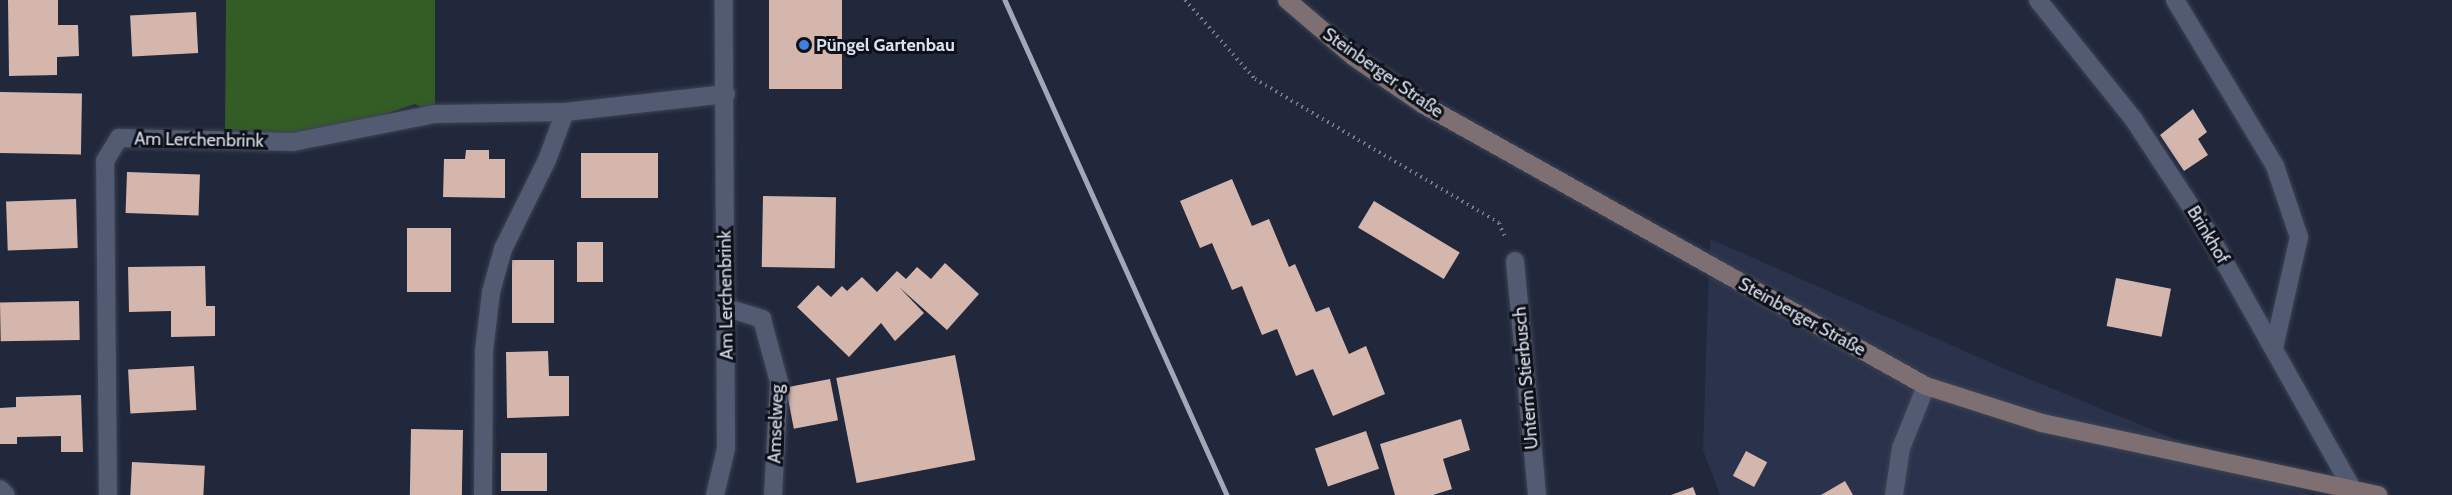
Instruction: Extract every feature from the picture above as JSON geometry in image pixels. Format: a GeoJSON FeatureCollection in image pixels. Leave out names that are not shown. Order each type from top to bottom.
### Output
{"type":"FeatureCollection","features":[{"type":"Feature","properties":{"kind":"street","name":"Am Lerchenbrink"},"geometry":{"type":"LineString","coordinates":[[715,495],[726,449],[724,0]]}},
{"type":"Feature","properties":{"kind":"street","name":"Steinberger Straße"},"geometry":{"type":"LineString","coordinates":[[1287,0],[1354,57],[1424,105],[1926,386],[2042,423],[2351,487],[2378,495]]}},
{"type":"Feature","properties":{"kind":"street","name":"Brinkhof"},"geometry":{"type":"LineString","coordinates":[[2038,0],[2134,120],[2207,231],[2351,487]]}},
{"type":"Feature","properties":{"kind":"street"},"geometry":{"type":"LineString","coordinates":[[2175,0],[2275,166],[2299,237],[2274,348]]}},
{"type":"Feature","properties":{"kind":"street","name":"Am Lerchenbrink"},"geometry":{"type":"LineString","coordinates":[[108,495],[105,161],[119,138],[293,142],[435,114],[565,112],[726,94]]}},
{"type":"Feature","properties":{"kind":"street"},"geometry":{"type":"LineString","coordinates":[[483,495],[484,351],[491,292],[503,249],[546,160],[565,112]]}},
{"type":"Feature","properties":{"kind":"street","name":"Unterm Stierbusch"},"geometry":{"type":"LineString","coordinates":[[1515,261],[1537,495]]}},
{"type":"Feature","properties":{"kind":"street","name":"Amselweg"},"geometry":{"type":"LineString","coordinates":[[727,308],[762,319],[779,382],[773,495]]}},
{"type":"Feature","properties":{"kind":"street"},"geometry":{"type":"LineString","coordinates":[[1894,495],[1901,448],[1926,386]]}},
{"type":"Feature","properties":{"kind":"street"},"geometry":{"type":"LineString","coordinates":[[0,489],[6,495]]}},
{"type":"Feature","properties":{"kind":"path"},"geometry":{"type":"LineString","coordinates":[[1185,0],[1255,79],[1499,223],[1515,261]]}},
{"type":"Feature","properties":{"kind":"shaded area"},"geometry":{"type":"Polygon","coordinates":[[[1710,239],[2012,372],[2311,495],[1720,495],[1703,450],[1710,239]]]}},
{"type":"Feature","properties":{"kind":"green space"},"geometry":{"type":"Polygon","coordinates":[[[226,0],[435,0],[435,114],[415,104],[318,137],[225,140],[226,0]]]}},
{"type":"Feature","properties":{"kind":"building"},"geometry":{"type":"Polygon","coordinates":[[[8,0],[58,0],[58,25],[78,25],[79,56],[57,57],[57,75],[9,76],[8,0]]]}},
{"type":"Feature","properties":{"kind":"building","name":"Püngel Gartenbau"},"geometry":{"type":"Polygon","coordinates":[[[769,0],[842,0],[842,89],[769,89],[769,0]]]}},
{"type":"Feature","properties":{"kind":"building"},"geometry":{"type":"Polygon","coordinates":[[[196,12],[198,53],[132,56],[130,15],[196,12]]]}},
{"type":"Feature","properties":{"kind":"building"},"geometry":{"type":"Polygon","coordinates":[[[0,92],[82,93],[81,154],[0,153],[0,92]]]}},
{"type":"Feature","properties":{"kind":"building"},"geometry":{"type":"Polygon","coordinates":[[[2193,109],[2207,132],[2198,139],[2208,155],[2184,171],[2160,135],[2193,109]]]}},
{"type":"Feature","properties":{"kind":"building"},"geometry":{"type":"Polygon","coordinates":[[[466,150],[489,150],[489,159],[505,159],[505,198],[443,197],[444,159],[465,159],[466,150]]]}},
{"type":"Feature","properties":{"kind":"building"},"geometry":{"type":"Polygon","coordinates":[[[581,153],[658,153],[658,198],[581,198],[581,153]]]}},
{"type":"Feature","properties":{"kind":"building"},"geometry":{"type":"Polygon","coordinates":[[[127,172],[200,175],[199,216],[126,213],[127,172]]]}},
{"type":"Feature","properties":{"kind":"building"},"geometry":{"type":"Polygon","coordinates":[[[1232,179],[1252,226],[1269,219],[1289,267],[1295,264],[1316,312],[1329,307],[1349,354],[1366,346],[1385,394],[1333,416],[1313,369],[1296,376],[1277,329],[1262,335],[1242,286],[1232,290],[1212,243],[1200,248],[1180,201],[1232,179]]]}},
{"type":"Feature","properties":{"kind":"building"},"geometry":{"type":"Polygon","coordinates":[[[763,196],[836,197],[835,268],[762,267],[763,196]]]}},
{"type":"Feature","properties":{"kind":"building"},"geometry":{"type":"Polygon","coordinates":[[[76,199],[78,248],[8,250],[6,201],[76,199]]]}},
{"type":"Feature","properties":{"kind":"building"},"geometry":{"type":"Polygon","coordinates":[[[1374,201],[1460,253],[1444,279],[1358,228],[1374,201]]]}},
{"type":"Feature","properties":{"kind":"building"},"geometry":{"type":"Polygon","coordinates":[[[407,228],[451,228],[451,292],[407,292],[407,228]]]}},
{"type":"Feature","properties":{"kind":"building"},"geometry":{"type":"Polygon","coordinates":[[[577,242],[603,242],[603,282],[577,282],[577,242]]]}},
{"type":"Feature","properties":{"kind":"building"},"geometry":{"type":"Polygon","coordinates":[[[512,260],[554,260],[554,323],[512,323],[512,260]]]}},
{"type":"Feature","properties":{"kind":"building"},"geometry":{"type":"Polygon","coordinates":[[[945,263],[979,294],[947,330],[899,287],[924,313],[895,341],[881,323],[849,357],[797,307],[818,285],[831,297],[842,286],[847,291],[862,277],[877,292],[897,271],[906,279],[917,267],[931,279],[945,263]]]}},
{"type":"Feature","properties":{"kind":"building"},"geometry":{"type":"Polygon","coordinates":[[[205,266],[206,306],[215,306],[215,336],[171,337],[171,311],[129,312],[128,267],[205,266]]]}},
{"type":"Feature","properties":{"kind":"building"},"geometry":{"type":"Polygon","coordinates":[[[2116,278],[2171,289],[2162,337],[2107,326],[2116,278]]]}},
{"type":"Feature","properties":{"kind":"building"},"geometry":{"type":"Polygon","coordinates":[[[79,301],[80,340],[1,341],[0,302],[79,301]]]}},
{"type":"Feature","properties":{"kind":"building"},"geometry":{"type":"Polygon","coordinates":[[[548,351],[549,376],[569,376],[569,416],[507,418],[506,352],[548,351]]]}},
{"type":"Feature","properties":{"kind":"building"},"geometry":{"type":"Polygon","coordinates":[[[955,355],[975,460],[857,483],[836,378],[955,355]]]}},
{"type":"Feature","properties":{"kind":"building"},"geometry":{"type":"Polygon","coordinates":[[[194,366],[196,410],[130,413],[128,369],[194,366]]]}},
{"type":"Feature","properties":{"kind":"building"},"geometry":{"type":"Polygon","coordinates":[[[830,379],[838,420],[794,429],[786,388],[830,379]]]}},
{"type":"Feature","properties":{"kind":"building"},"geometry":{"type":"Polygon","coordinates":[[[81,395],[83,452],[61,452],[61,436],[17,437],[17,444],[0,444],[0,408],[16,407],[16,397],[81,395]]]}},
{"type":"Feature","properties":{"kind":"building"},"geometry":{"type":"Polygon","coordinates":[[[1461,419],[1470,450],[1443,459],[1452,489],[1433,495],[1395,495],[1380,444],[1461,419]]]}},
{"type":"Feature","properties":{"kind":"building"},"geometry":{"type":"Polygon","coordinates":[[[411,429],[463,430],[462,495],[410,495],[411,429]]]}},
{"type":"Feature","properties":{"kind":"building"},"geometry":{"type":"Polygon","coordinates":[[[1366,431],[1379,469],[1328,486],[1315,449],[1366,431]]]}},
{"type":"Feature","properties":{"kind":"building"},"geometry":{"type":"Polygon","coordinates":[[[1746,451],[1767,462],[1754,487],[1733,476],[1746,451]]]}},
{"type":"Feature","properties":{"kind":"building"},"geometry":{"type":"Polygon","coordinates":[[[501,453],[547,453],[547,491],[501,491],[501,453]]]}},
{"type":"Feature","properties":{"kind":"building"},"geometry":{"type":"Polygon","coordinates":[[[132,462],[205,466],[203,495],[130,495],[132,462]]]}},
{"type":"Feature","properties":{"kind":"building"},"geometry":{"type":"Polygon","coordinates":[[[1845,481],[1853,495],[1821,495],[1845,481]]]}},
{"type":"Feature","properties":{"kind":"building"},"geometry":{"type":"Polygon","coordinates":[[[1693,487],[1696,495],[1671,495],[1693,487]]]}},
{"type":"Feature","properties":{"kind":"railway"},"geometry":{"type":"LineString","coordinates":[[1005,0],[1227,495]]}},
{"type":"Feature","properties":{"kind":"place","name":"Püngel Gartenbau"},"geometry":{"type":"Point","coordinates":[804,45]}}]}
